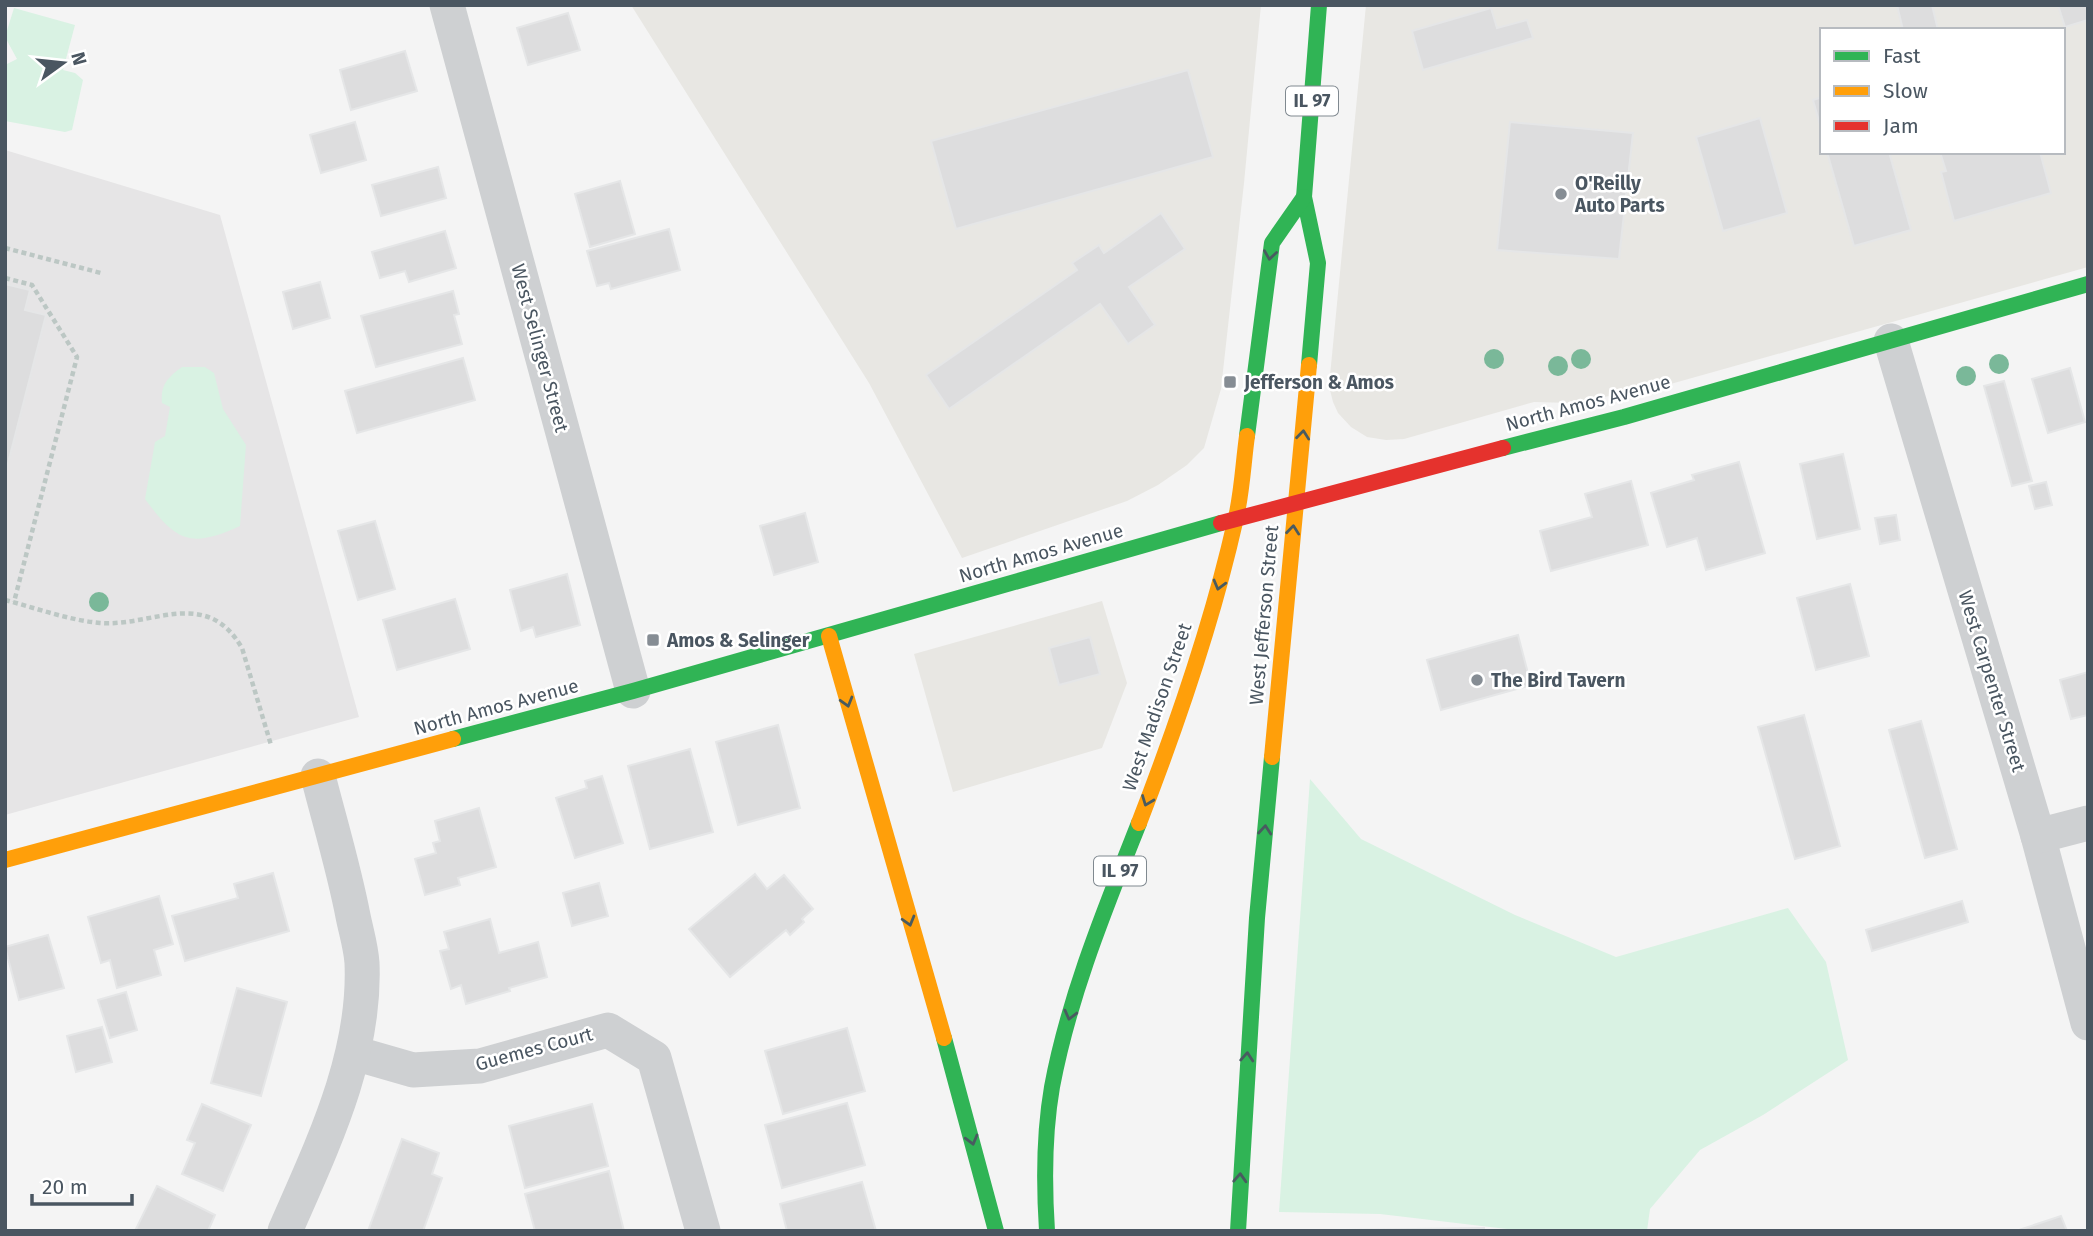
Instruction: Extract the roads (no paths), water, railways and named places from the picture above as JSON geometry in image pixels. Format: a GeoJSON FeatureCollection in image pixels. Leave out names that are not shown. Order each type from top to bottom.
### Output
{"type":"FeatureCollection","features":[{"type":"Feature","properties":{"kind":"main road","name":"West Jefferson Street"},"geometry":{"type":"LineString","coordinates":[[1238,1231],[1257,918],[1318,263],[1304,197],[1319,5]]}},
{"type":"Feature","properties":{"kind":"main road","name":"West Madison Street"},"geometry":{"type":"LineString","coordinates":[[1047,1231],[1044,1184],[1052,1088],[1080,978],[1161,764],[1214,604],[1236,519],[1272,243],[1304,197]]}},
{"type":"Feature","properties":{"kind":"main road","name":"North Amos Avenue"},"geometry":{"type":"LineString","coordinates":[[5,860],[633,691],[1236,519],[1624,417],[2088,284]]}},
{"type":"Feature","properties":{"kind":"main road"},"geometry":{"type":"LineString","coordinates":[[829,636],[968,1122],[996,1231]]}},
{"type":"Feature","properties":{"kind":"street","name":"West Selinger Street"},"geometry":{"type":"LineString","coordinates":[[447,5],[633,691]]}},
{"type":"Feature","properties":{"kind":"street","name":"West Carpenter Street"},"geometry":{"type":"LineString","coordinates":[[1891,341],[2038,836],[2088,1023]]}},
{"type":"Feature","properties":{"kind":"street"},"geometry":{"type":"LineString","coordinates":[[285,1231],[317,1157],[354,1053],[362,1012],[362,960],[318,776]]}},
{"type":"Feature","properties":{"kind":"street"},"geometry":{"type":"LineString","coordinates":[[2038,836],[2088,823]]}},
{"type":"Feature","properties":{"kind":"street","name":"Guemes Court"},"geometry":{"type":"LineString","coordinates":[[354,1053],[413,1070],[480,1066],[608,1030],[662,1049],[703,1231]]}},
{"type":"Feature","properties":{"kind":"place","name":"O'Reilly Auto Parts"},"geometry":{"type":"Point","coordinates":[1561,194]}},
{"type":"Feature","properties":{"kind":"place","name":"Jefferson & Amos"},"geometry":{"type":"Point","coordinates":[1230,382]}},
{"type":"Feature","properties":{"kind":"place","name":"Amos & Selinger"},"geometry":{"type":"Point","coordinates":[653,640]}},
{"type":"Feature","properties":{"kind":"place","name":"The Bird Tavern"},"geometry":{"type":"Point","coordinates":[1477,680]}}]}
